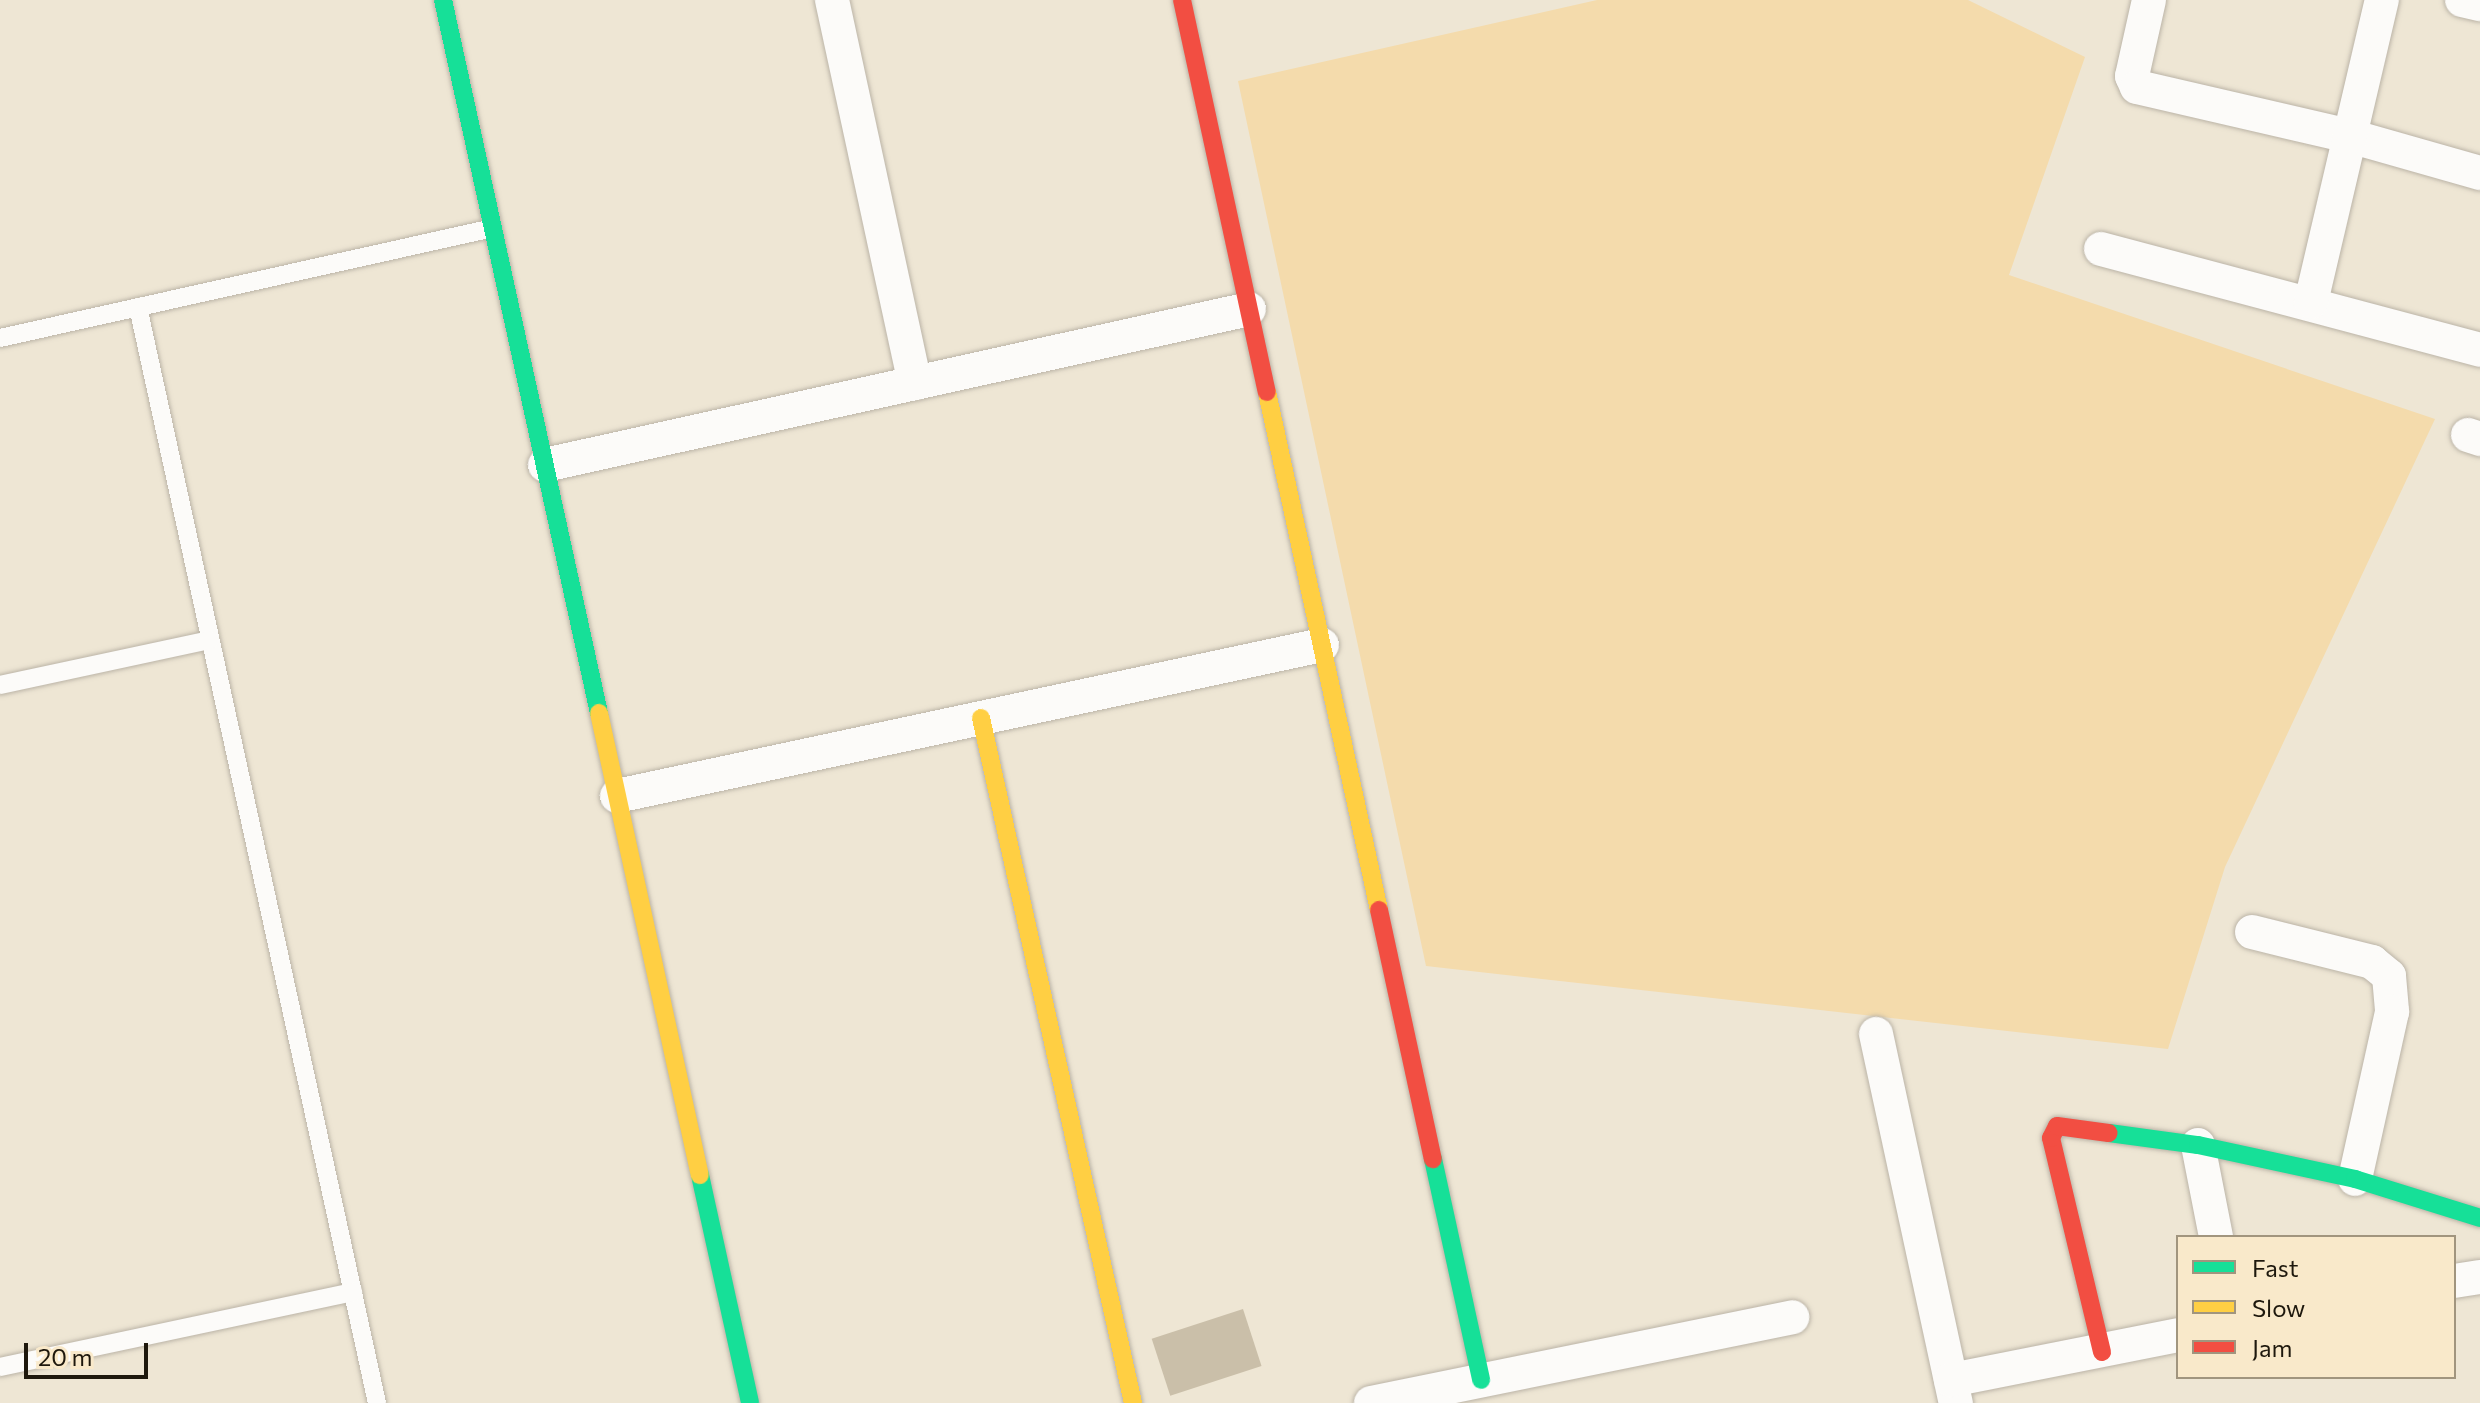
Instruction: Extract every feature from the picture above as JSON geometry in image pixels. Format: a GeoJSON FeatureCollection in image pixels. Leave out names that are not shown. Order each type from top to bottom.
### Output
{"type":"FeatureCollection","features":[{"type":"Feature","properties":{"kind":"street"},"geometry":{"type":"LineString","coordinates":[[443,0],[750,1403]]}},
{"type":"Feature","properties":{"kind":"street"},"geometry":{"type":"LineString","coordinates":[[832,0],[915,383]]}},
{"type":"Feature","properties":{"kind":"street"},"geometry":{"type":"LineString","coordinates":[[1182,0],[1481,1380]]}},
{"type":"Feature","properties":{"kind":"street"},"geometry":{"type":"LineString","coordinates":[[2149,0],[2132,76],[2137,87],[2350,136],[2480,173]]}},
{"type":"Feature","properties":{"kind":"street"},"geometry":{"type":"LineString","coordinates":[[2311,302],[2382,0]]}},
{"type":"Feature","properties":{"kind":"street"},"geometry":{"type":"LineString","coordinates":[[2462,0],[2480,4]]}},
{"type":"Feature","properties":{"kind":"street"},"geometry":{"type":"LineString","coordinates":[[2101,249],[2311,302],[2480,350]]}},
{"type":"Feature","properties":{"kind":"street"},"geometry":{"type":"LineString","coordinates":[[545,465],[1249,309]]}},
{"type":"Feature","properties":{"kind":"street"},"geometry":{"type":"LineString","coordinates":[[617,796],[1322,645]]}},
{"type":"Feature","properties":{"kind":"street"},"geometry":{"type":"LineString","coordinates":[[981,718],[1133,1403]]}},
{"type":"Feature","properties":{"kind":"street"},"geometry":{"type":"LineString","coordinates":[[2252,932],[2372,962],[2389,976],[2392,1012],[2355,1179]]}},
{"type":"Feature","properties":{"kind":"street"},"geometry":{"type":"LineString","coordinates":[[1876,1034],[1953,1392],[2176,1335]]}},
{"type":"Feature","properties":{"kind":"street"},"geometry":{"type":"LineString","coordinates":[[2102,1352],[2051,1138],[2057,1126],[2198,1145],[2355,1179],[2480,1218]]}},
{"type":"Feature","properties":{"kind":"street"},"geometry":{"type":"LineString","coordinates":[[2198,1145],[2216,1235]]}},
{"type":"Feature","properties":{"kind":"street"},"geometry":{"type":"LineString","coordinates":[[2456,1281],[2480,1277]]}},
{"type":"Feature","properties":{"kind":"street"},"geometry":{"type":"LineString","coordinates":[[1371,1403],[1792,1317]]}},
{"type":"Feature","properties":{"kind":"lane"},"geometry":{"type":"LineString","coordinates":[[0,338],[493,228]]}},
{"type":"Feature","properties":{"kind":"lane"},"geometry":{"type":"LineString","coordinates":[[138,307],[377,1403]]}},
{"type":"Feature","properties":{"kind":"lane"},"geometry":{"type":"LineString","coordinates":[[0,685],[210,640]]}},
{"type":"Feature","properties":{"kind":"lane"},"geometry":{"type":"LineString","coordinates":[[0,1367],[353,1292]]}},
{"type":"Feature","properties":{"kind":"shaded area"},"geometry":{"type":"Polygon","coordinates":[[[1597,0],[1968,0],[2085,57],[2009,275],[2435,419],[2225,867],[2168,1049],[1426,966],[1238,81],[1597,0]]]}},
{"type":"Feature","properties":{"kind":"building"},"geometry":{"type":"Polygon","coordinates":[[[1243,1309],[1262,1366],[1170,1396],[1152,1339],[1243,1309]]]}},
{"type":"Feature","properties":{"kind":"traffic: fast"},"geometry":{"type":"LineString","coordinates":[[443,0],[599,713]]}},
{"type":"Feature","properties":{"kind":"traffic: fast"},"geometry":{"type":"LineString","coordinates":[[2109,1133],[2198,1145],[2355,1179],[2480,1218]]}},
{"type":"Feature","properties":{"kind":"traffic: fast"},"geometry":{"type":"LineString","coordinates":[[1433,1159],[1481,1380]]}},
{"type":"Feature","properties":{"kind":"traffic: fast"},"geometry":{"type":"LineString","coordinates":[[700,1175],[750,1403]]}},
{"type":"Feature","properties":{"kind":"traffic: slow"},"geometry":{"type":"LineString","coordinates":[[1267,392],[1379,910]]}},
{"type":"Feature","properties":{"kind":"traffic: slow"},"geometry":{"type":"LineString","coordinates":[[599,713],[700,1175]]}},
{"type":"Feature","properties":{"kind":"traffic: slow"},"geometry":{"type":"LineString","coordinates":[[981,718],[1133,1403]]}},
{"type":"Feature","properties":{"kind":"traffic: jam"},"geometry":{"type":"LineString","coordinates":[[1182,0],[1267,392]]}},
{"type":"Feature","properties":{"kind":"traffic: jam"},"geometry":{"type":"LineString","coordinates":[[1379,910],[1433,1159]]}},
{"type":"Feature","properties":{"kind":"traffic: jam"},"geometry":{"type":"LineString","coordinates":[[2102,1352],[2051,1138],[2057,1126],[2109,1133]]}}]}
